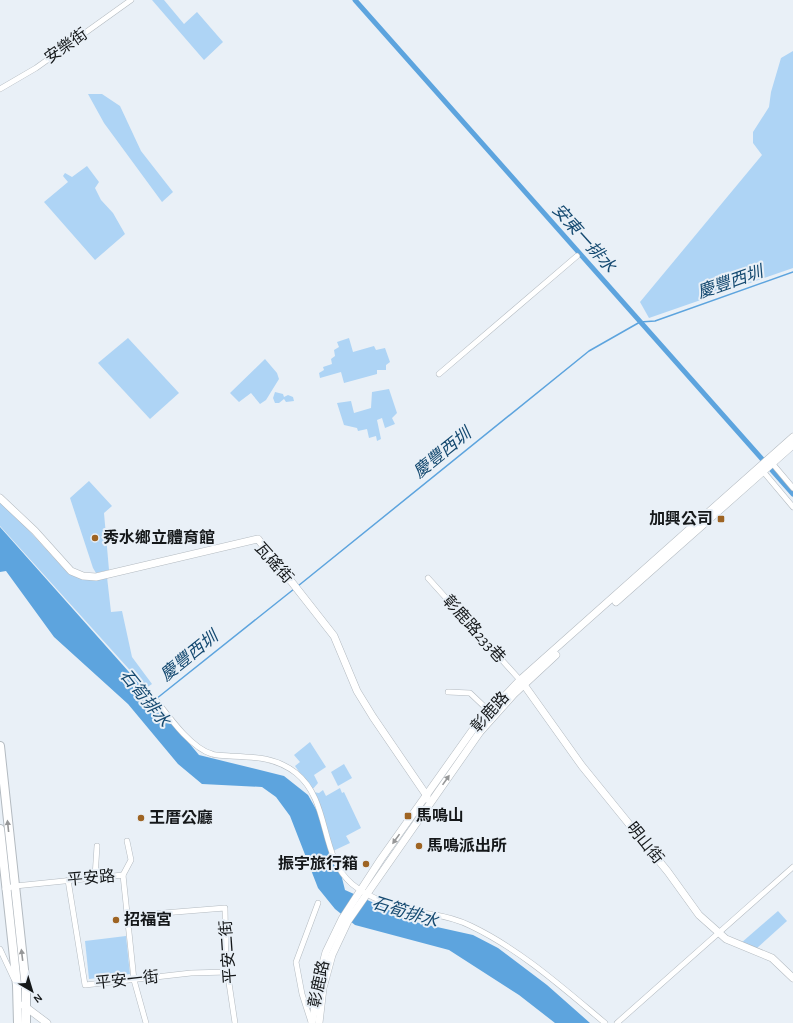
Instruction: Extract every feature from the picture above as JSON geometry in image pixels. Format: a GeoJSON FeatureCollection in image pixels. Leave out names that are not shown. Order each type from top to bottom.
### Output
{"type":"FeatureCollection","features":[{"type":"Feature","properties":{"kind":"main road"},"geometry":{"type":"LineString","coordinates":[[770,461],[793,437]]}},
{"type":"Feature","properties":{"kind":"main road"},"geometry":{"type":"LineString","coordinates":[[770,461],[793,445]]}},
{"type":"Feature","properties":{"kind":"main road","name":"彰鹿路"},"geometry":{"type":"LineString","coordinates":[[312,1023],[322,965],[326,952],[348,915],[424,812],[489,711],[770,461]]}},
{"type":"Feature","properties":{"kind":"main road","name":"瓦磘街"},"geometry":{"type":"LineString","coordinates":[[0,498],[35,531],[70,571],[83,576],[96,577],[258,539],[334,636],[357,691],[427,796]]}},
{"type":"Feature","properties":{"kind":"main road","name":"彰鹿路"},"geometry":{"type":"LineString","coordinates":[[363,894],[427,796],[477,730],[522,682]]}},
{"type":"Feature","properties":{"kind":"main road","name":"明山街"},"geometry":{"type":"LineString","coordinates":[[522,682],[582,766],[668,872],[692,908],[718,933],[736,944],[772,958],[793,978]]}},
{"type":"Feature","properties":{"kind":"main road"},"geometry":{"type":"LineString","coordinates":[[0,746],[26,988],[26,1023]]}},
{"type":"Feature","properties":{"kind":"main road"},"geometry":{"type":"LineString","coordinates":[[424,812],[427,796]]}},
{"type":"Feature","properties":{"kind":"main road"},"geometry":{"type":"LineString","coordinates":[[0,829],[5,888],[17,985],[19,1022]]}},
{"type":"Feature","properties":{"kind":"main road","name":"彰鹿路"},"geometry":{"type":"LineString","coordinates":[[319,1023],[323,988],[332,955],[348,915]]}},
{"type":"Feature","properties":{"kind":"main road"},"geometry":{"type":"LineString","coordinates":[[17,1002],[47,1023]]}},
{"type":"Feature","properties":{"kind":"street","name":"安樂街"},"geometry":{"type":"LineString","coordinates":[[0,89],[36,68],[131,0]]}},
{"type":"Feature","properties":{"kind":"street"},"geometry":{"type":"LineString","coordinates":[[439,374],[577,256]]}},
{"type":"Feature","properties":{"kind":"street"},"geometry":{"type":"LineString","coordinates":[[770,461],[793,488]]}},
{"type":"Feature","properties":{"kind":"street"},"geometry":{"type":"LineString","coordinates":[[761,469],[793,507]]}},
{"type":"Feature","properties":{"kind":"street","name":"彰鹿路233巷"},"geometry":{"type":"LineString","coordinates":[[428,578],[522,682]]}},
{"type":"Feature","properties":{"kind":"street"},"geometry":{"type":"LineString","coordinates":[[448,692],[470,693],[489,711]]}},
{"type":"Feature","properties":{"kind":"street"},"geometry":{"type":"LineString","coordinates":[[156,700],[174,723],[202,749],[212,754],[271,760],[296,773],[314,794],[336,862],[351,883],[363,894],[419,913],[430,914],[469,925],[480,930],[532,962],[605,1023]]}},
{"type":"Feature","properties":{"kind":"street"},"geometry":{"type":"LineString","coordinates":[[123,875],[131,860],[127,841]]}},
{"type":"Feature","properties":{"kind":"street"},"geometry":{"type":"LineString","coordinates":[[95,877],[98,846]]}},
{"type":"Feature","properties":{"kind":"street"},"geometry":{"type":"LineString","coordinates":[[617,1023],[793,867]]}},
{"type":"Feature","properties":{"kind":"street","name":"平安路"},"geometry":{"type":"LineString","coordinates":[[5,888],[123,875],[126,916],[134,980],[146,1023]]}},
{"type":"Feature","properties":{"kind":"street","name":"平安一街"},"geometry":{"type":"LineString","coordinates":[[68,880],[85,985],[191,973],[227,972]]}},
{"type":"Feature","properties":{"kind":"street"},"geometry":{"type":"LineString","coordinates":[[312,1023],[302,994],[296,962],[318,902]]}},
{"type":"Feature","properties":{"kind":"street","name":"平安二街"},"geometry":{"type":"LineString","coordinates":[[126,916],[225,908],[227,972],[235,1023]]}},
{"type":"Feature","properties":{"kind":"street"},"geometry":{"type":"LineString","coordinates":[[0,949],[17,985],[26,988]]}},
{"type":"Feature","properties":{"kind":"shaded area"},"geometry":{"type":"Polygon","coordinates":[[[152,0],[164,0],[184,24],[197,12],[223,42],[204,60],[152,0]]]}},
{"type":"Feature","properties":{"kind":"shaded area"},"geometry":{"type":"Polygon","coordinates":[[[793,51],[793,268],[649,318],[640,302],[762,155],[753,143],[753,132],[769,107],[771,92],[781,58],[793,51]]]}},
{"type":"Feature","properties":{"kind":"shaded area"},"geometry":{"type":"Polygon","coordinates":[[[88,94],[102,94],[120,106],[141,151],[173,192],[162,202],[104,123],[88,94]]]}},
{"type":"Feature","properties":{"kind":"shaded area"},"geometry":{"type":"Polygon","coordinates":[[[87,166],[99,182],[95,188],[101,200],[113,213],[125,234],[95,260],[44,202],[68,182],[63,176],[65,173],[72,177],[87,166]]]}},
{"type":"Feature","properties":{"kind":"shaded area"},"geometry":{"type":"Polygon","coordinates":[[[128,338],[179,393],[150,419],[98,363],[128,338]]]}},
{"type":"Feature","properties":{"kind":"shaded area"},"geometry":{"type":"Polygon","coordinates":[[[349,338],[353,352],[374,346],[376,350],[385,348],[390,362],[386,365],[386,370],[377,370],[377,374],[344,383],[341,372],[320,378],[319,373],[324,370],[323,367],[332,364],[331,359],[335,356],[334,350],[339,347],[337,342],[349,338]]]}},
{"type":"Feature","properties":{"kind":"shaded area"},"geometry":{"type":"Polygon","coordinates":[[[265,359],[277,373],[279,379],[266,400],[260,404],[251,393],[239,402],[230,393],[265,359]]]}},
{"type":"Feature","properties":{"kind":"shaded area"},"geometry":{"type":"Polygon","coordinates":[[[389,389],[397,413],[392,418],[395,424],[385,428],[382,418],[377,420],[381,439],[377,441],[376,436],[369,438],[367,429],[358,431],[357,428],[344,425],[337,403],[351,401],[354,413],[371,408],[372,392],[389,389]]]}},
{"type":"Feature","properties":{"kind":"shaded area"},"geometry":{"type":"Polygon","coordinates":[[[275,392],[283,394],[284,397],[288,395],[293,397],[294,401],[286,402],[284,399],[279,403],[275,403],[273,398],[275,392]]]}},
{"type":"Feature","properties":{"kind":"shaded area","name":"秀水鄉立體育館"},"geometry":{"type":"Polygon","coordinates":[[[89,481],[112,506],[104,513],[109,570],[96,573],[70,498],[89,481]]]}},
{"type":"Feature","properties":{"kind":"shaded area"},"geometry":{"type":"Polygon","coordinates":[[[0,499],[67,572],[107,577],[111,612],[122,611],[132,657],[152,684],[146,688],[0,526],[0,499]]]}},
{"type":"Feature","properties":{"kind":"shaded area"},"geometry":{"type":"Polygon","coordinates":[[[310,742],[326,767],[314,775],[318,783],[312,790],[295,766],[300,762],[294,755],[310,742]]]}},
{"type":"Feature","properties":{"kind":"shaded area"},"geometry":{"type":"Polygon","coordinates":[[[344,764],[352,778],[338,786],[331,772],[344,764]]]}},
{"type":"Feature","properties":{"kind":"shaded area"},"geometry":{"type":"Polygon","coordinates":[[[340,788],[342,793],[344,792],[361,828],[346,836],[350,843],[333,851],[313,792],[319,793],[323,790],[326,796],[340,788]]]}},
{"type":"Feature","properties":{"kind":"shaded area"},"geometry":{"type":"Polygon","coordinates":[[[778,911],[787,921],[756,949],[741,943],[778,911]]]}},
{"type":"Feature","properties":{"kind":"shaded area"},"geometry":{"type":"Polygon","coordinates":[[[126,936],[130,974],[89,979],[85,941],[126,936]]]}},
{"type":"Feature","properties":{"kind":"water","name":"石筍排水"},"geometry":{"type":"Polygon","coordinates":[[[0,527],[145,690],[199,755],[284,776],[308,795],[325,825],[332,859],[341,874],[345,890],[419,923],[473,935],[498,948],[547,985],[590,1023],[555,1023],[519,995],[449,950],[355,925],[335,909],[318,888],[290,816],[276,797],[262,787],[202,784],[178,764],[128,704],[54,637],[6,571],[0,572],[0,527]]]}},
{"type":"Feature","properties":{"kind":"waterway","name":"安東一排水"},"geometry":{"type":"LineString","coordinates":[[355,0],[793,494]]}},
{"type":"Feature","properties":{"kind":"waterway","name":"慶豐西圳"},"geometry":{"type":"LineString","coordinates":[[298,586],[589,351],[640,322],[655,321],[793,272]]}},
{"type":"Feature","properties":{"kind":"waterway","name":"慶豐西圳"},"geometry":{"type":"LineString","coordinates":[[156,699],[294,589]]}},
{"type":"Feature","properties":{"kind":"place","name":"加興公司"},"geometry":{"type":"Point","coordinates":[721,519]}},
{"type":"Feature","properties":{"kind":"place","name":"秀水鄉立體育館"},"geometry":{"type":"Point","coordinates":[95,538]}},
{"type":"Feature","properties":{"kind":"place","name":"馬鳴山"},"geometry":{"type":"Point","coordinates":[408,816]}},
{"type":"Feature","properties":{"kind":"place","name":"王厝公廳"},"geometry":{"type":"Point","coordinates":[141,818]}},
{"type":"Feature","properties":{"kind":"place","name":"馬鳴派出所"},"geometry":{"type":"Point","coordinates":[419,846]}},
{"type":"Feature","properties":{"kind":"place","name":"振宇旅行箱"},"geometry":{"type":"Point","coordinates":[366,864]}},
{"type":"Feature","properties":{"kind":"place","name":"招福宮"},"geometry":{"type":"Point","coordinates":[116,920]}}]}
